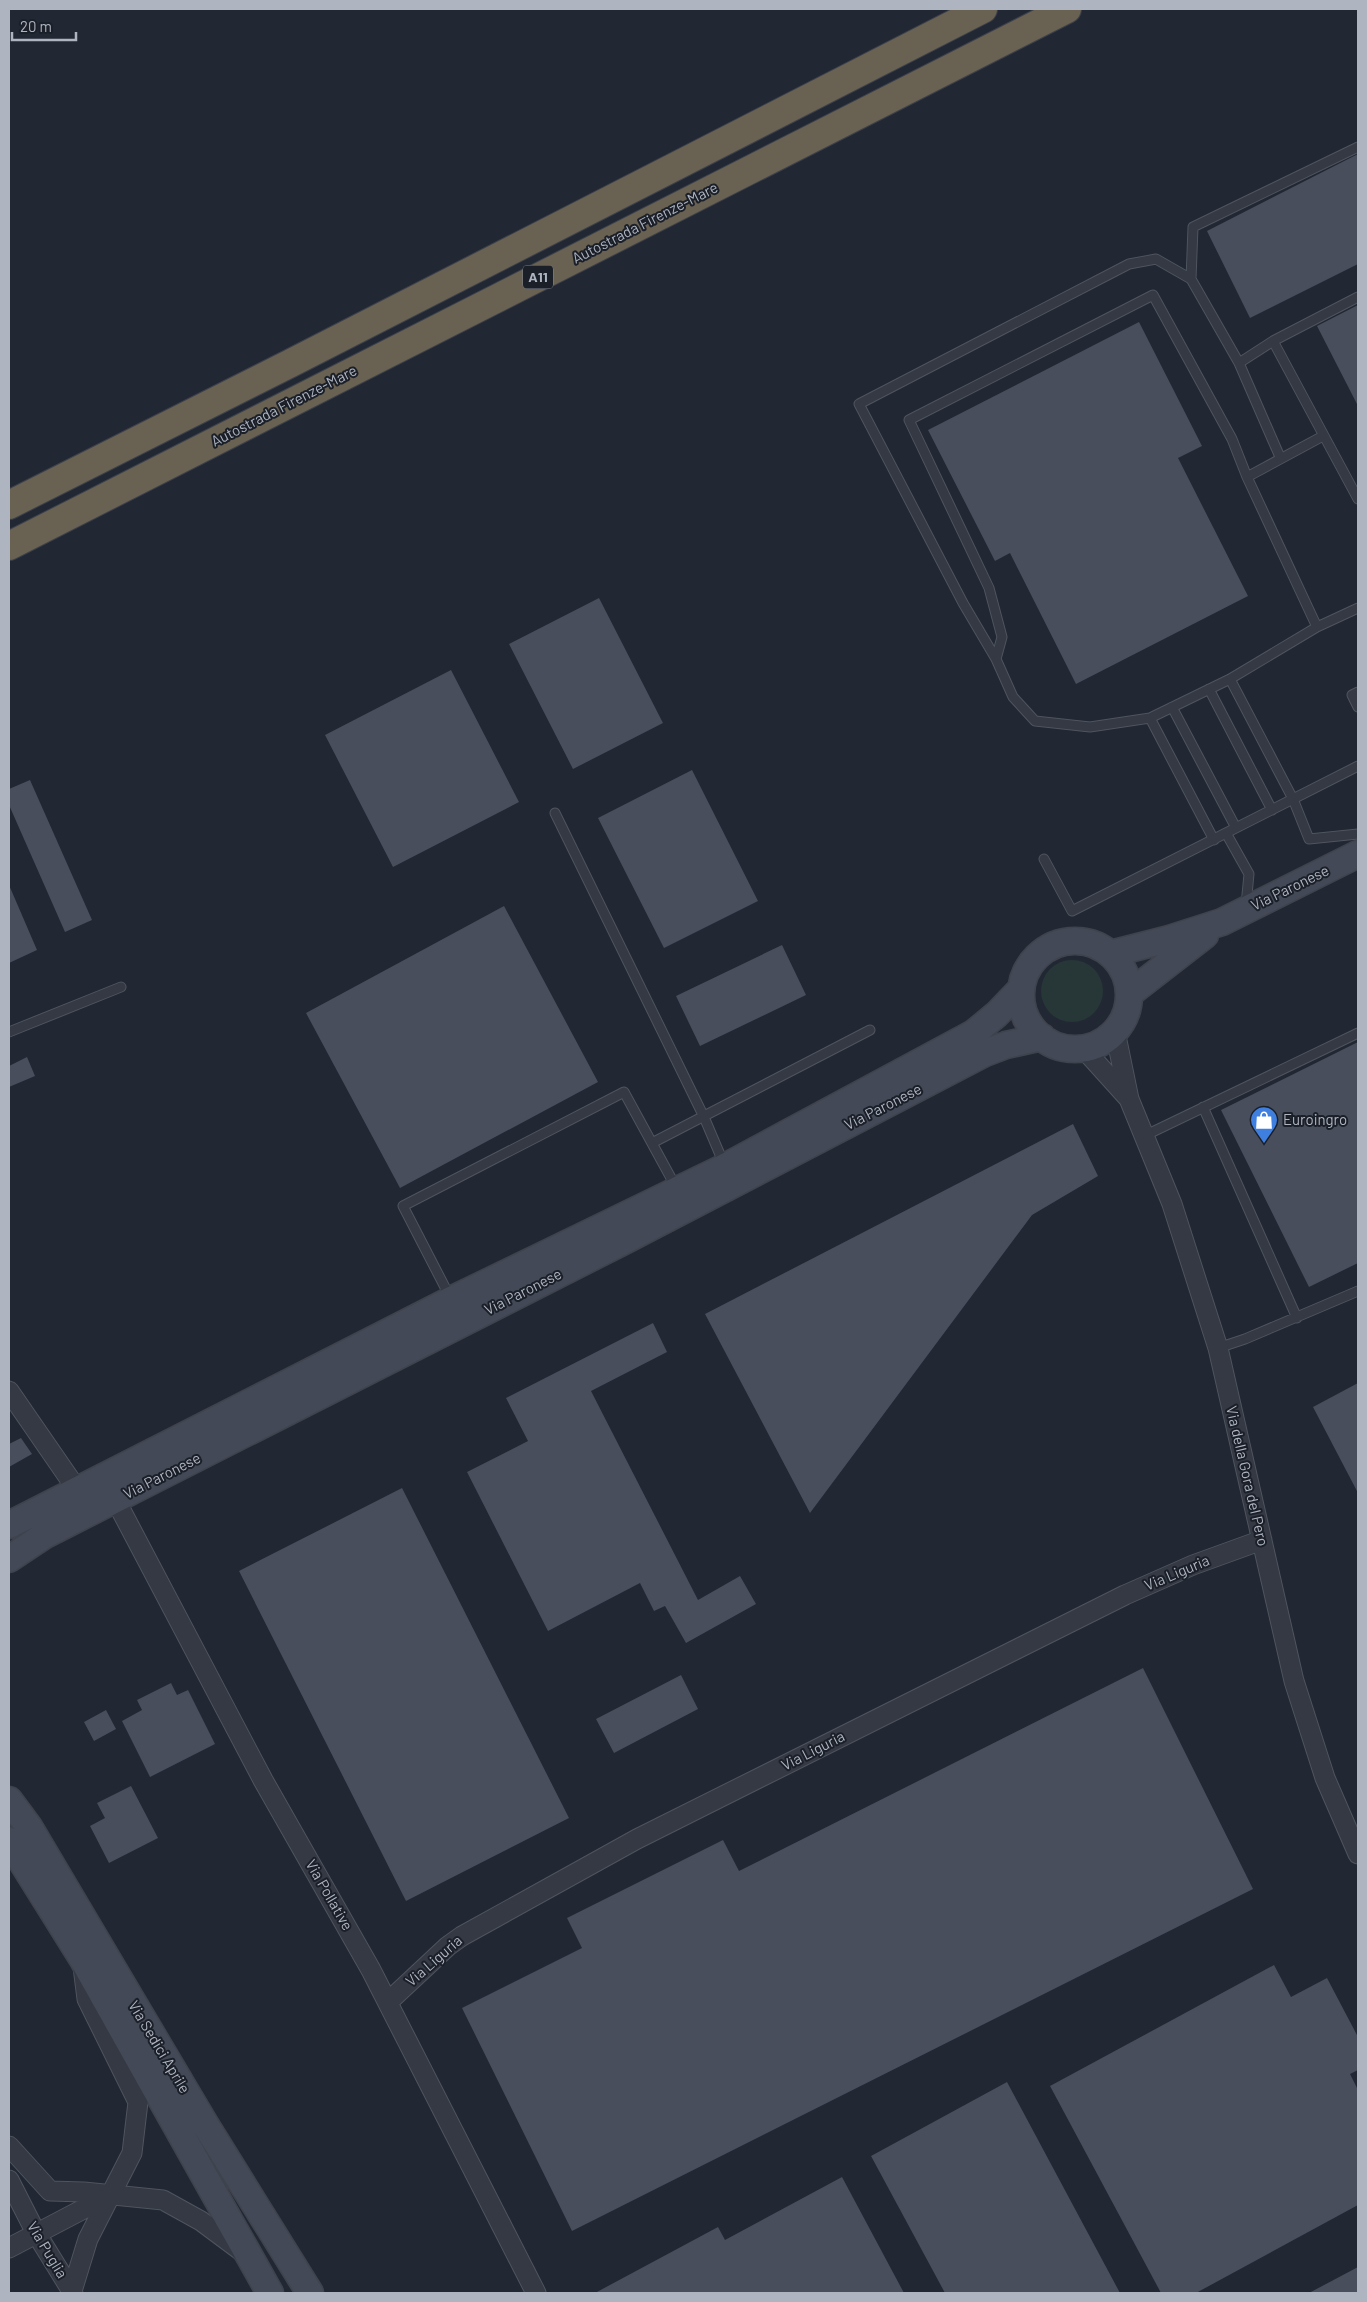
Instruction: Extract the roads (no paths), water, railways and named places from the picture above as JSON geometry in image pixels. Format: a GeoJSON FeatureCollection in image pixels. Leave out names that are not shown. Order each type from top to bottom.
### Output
{"type":"FeatureCollection","features":[{"type":"Feature","properties":{"kind":"highway","name":"A11"},"geometry":{"type":"LineString","coordinates":[[9,505],[300,359],[983,9]]}},
{"type":"Feature","properties":{"kind":"highway","name":"Autostrada Firenze-Mare"},"geometry":{"type":"LineString","coordinates":[[9,546],[1067,9]]}},
{"type":"Feature","properties":{"kind":"main road","name":"Via Paronese"},"geometry":{"type":"LineString","coordinates":[[1110,954],[1170,939],[1222,922],[1358,854]]}},
{"type":"Feature","properties":{"kind":"main road","name":"Via Paronese"},"geometry":{"type":"LineString","coordinates":[[1128,994],[1222,922]]}},
{"type":"Feature","properties":{"kind":"main road","name":"Via Paronese"},"geometry":{"type":"LineString","coordinates":[[9,1525],[451,1300],[678,1191],[974,1033],[997,1014],[1021,989],[1026,973],[1035,959],[1048,948],[1063,942],[1080,941],[1096,945],[1110,954],[1120,966],[1126,979],[1128,994],[1123,1020],[1115,1031]]}},
{"type":"Feature","properties":{"kind":"main road"},"geometry":{"type":"LineString","coordinates":[[1021,989],[1022,1007],[1029,1024],[1042,1038],[1062,1047],[1083,1048],[1101,1042],[1115,1031]]}},
{"type":"Feature","properties":{"kind":"main road","name":"Via Paronese"},"geometry":{"type":"LineString","coordinates":[[9,1559],[45,1535],[614,1246],[985,1053],[1006,1045],[1042,1038]]}},
{"type":"Feature","properties":{"kind":"main road","name":"Via Sedici Aprile"},"geometry":{"type":"LineString","coordinates":[[9,1800],[29,1827],[205,2124],[310,2293]]}},
{"type":"Feature","properties":{"kind":"main road","name":"Via Sedici Aprile"},"geometry":{"type":"LineString","coordinates":[[9,1841],[82,1958],[270,2293]]}},
{"type":"Feature","properties":{"kind":"street","name":"Via della Gora del Pero"},"geometry":{"type":"LineString","coordinates":[[1115,1031],[1129,1099],[1172,1204],[1218,1348],[1294,1681],[1325,1778],[1358,1854]]}},
{"type":"Feature","properties":{"kind":"street","name":"Via della Gora del Pero"},"geometry":{"type":"LineString","coordinates":[[1083,1048],[1129,1099]]}},
{"type":"Feature","properties":{"kind":"street"},"geometry":{"type":"LineString","coordinates":[[9,1391],[78,1491]]}},
{"type":"Feature","properties":{"kind":"street","name":"Via Pollative"},"geometry":{"type":"LineString","coordinates":[[115,1499],[263,1780],[388,2002],[536,2293]]}},
{"type":"Feature","properties":{"kind":"street","name":"Via Liguria"},"geometry":{"type":"LineString","coordinates":[[388,2002],[448,1946],[462,1936],[637,1839],[1125,1595],[1193,1565],[1262,1540]]}},
{"type":"Feature","properties":{"kind":"street"},"geometry":{"type":"LineString","coordinates":[[72,2292],[88,2239],[132,2153],[138,2102],[87,1999],[82,1958]]}},
{"type":"Feature","properties":{"kind":"street"},"geometry":{"type":"LineString","coordinates":[[9,2146],[50,2191],[112,2194],[163,2200],[201,2221],[251,2258]]}},
{"type":"Feature","properties":{"kind":"street","name":"Via Puglia"},"geometry":{"type":"LineString","coordinates":[[9,2180],[36,2233],[72,2292]]}},
{"type":"Feature","properties":{"kind":"street"},"geometry":{"type":"LineString","coordinates":[[9,2248],[112,2194]]}},
{"type":"Feature","properties":{"kind":"lane"},"geometry":{"type":"LineString","coordinates":[[1191,279],[1193,226],[1358,147]]}},
{"type":"Feature","properties":{"kind":"lane"},"geometry":{"type":"LineString","coordinates":[[1280,457],[1239,364],[1191,279],[1156,259],[1129,264],[859,404],[963,603],[996,659],[1013,697],[1035,721],[1090,727],[1150,718],[1230,679],[1317,627],[1358,608]]}},
{"type":"Feature","properties":{"kind":"lane"},"geometry":{"type":"LineString","coordinates":[[996,659],[1002,637],[989,588],[909,420],[1153,295],[1232,439],[1247,477],[1317,627]]}},
{"type":"Feature","properties":{"kind":"lane"},"geometry":{"type":"LineString","coordinates":[[1239,364],[1273,340],[1358,297]]}},
{"type":"Feature","properties":{"kind":"lane"},"geometry":{"type":"LineString","coordinates":[[1273,340],[1358,499]]}},
{"type":"Feature","properties":{"kind":"lane"},"geometry":{"type":"LineString","coordinates":[[1247,477],[1280,457],[1323,436]]}},
{"type":"Feature","properties":{"kind":"lane"},"geometry":{"type":"LineString","coordinates":[[1230,679],[1293,799],[1308,839],[1358,834]]}},
{"type":"Feature","properties":{"kind":"lane"},"geometry":{"type":"LineString","coordinates":[[1209,689],[1272,810]]}},
{"type":"Feature","properties":{"kind":"lane"},"geometry":{"type":"LineString","coordinates":[[1358,692],[1352,695],[1358,707]]}},
{"type":"Feature","properties":{"kind":"lane"},"geometry":{"type":"LineString","coordinates":[[1172,707],[1236,828]]}},
{"type":"Feature","properties":{"kind":"lane"},"geometry":{"type":"LineString","coordinates":[[1150,718],[1214,840]]}},
{"type":"Feature","properties":{"kind":"lane"},"geometry":{"type":"LineString","coordinates":[[1044,859],[1072,911],[1358,766]]}},
{"type":"Feature","properties":{"kind":"lane"},"geometry":{"type":"LineString","coordinates":[[555,813],[704,1117],[725,1167]]}},
{"type":"Feature","properties":{"kind":"lane"},"geometry":{"type":"LineString","coordinates":[[1226,833],[1249,874],[1246,910]]}},
{"type":"Feature","properties":{"kind":"lane"},"geometry":{"type":"LineString","coordinates":[[9,1032],[121,987]]}},
{"type":"Feature","properties":{"kind":"lane"},"geometry":{"type":"LineString","coordinates":[[652,1143],[870,1030]]}},
{"type":"Feature","properties":{"kind":"lane"},"geometry":{"type":"LineString","coordinates":[[1144,1136],[1358,1033]]}},
{"type":"Feature","properties":{"kind":"lane"},"geometry":{"type":"LineString","coordinates":[[451,1300],[403,1206],[624,1092],[678,1191]]}},
{"type":"Feature","properties":{"kind":"lane"},"geometry":{"type":"LineString","coordinates":[[1204,1107],[1297,1318]]}},
{"type":"Feature","properties":{"kind":"lane"},"geometry":{"type":"LineString","coordinates":[[1218,1348],[1297,1318],[1358,1291]]}},
{"type":"Feature","properties":{"kind":"place","name":"Euroingro"},"geometry":{"type":"Point","coordinates":[1264,1144]}}]}
